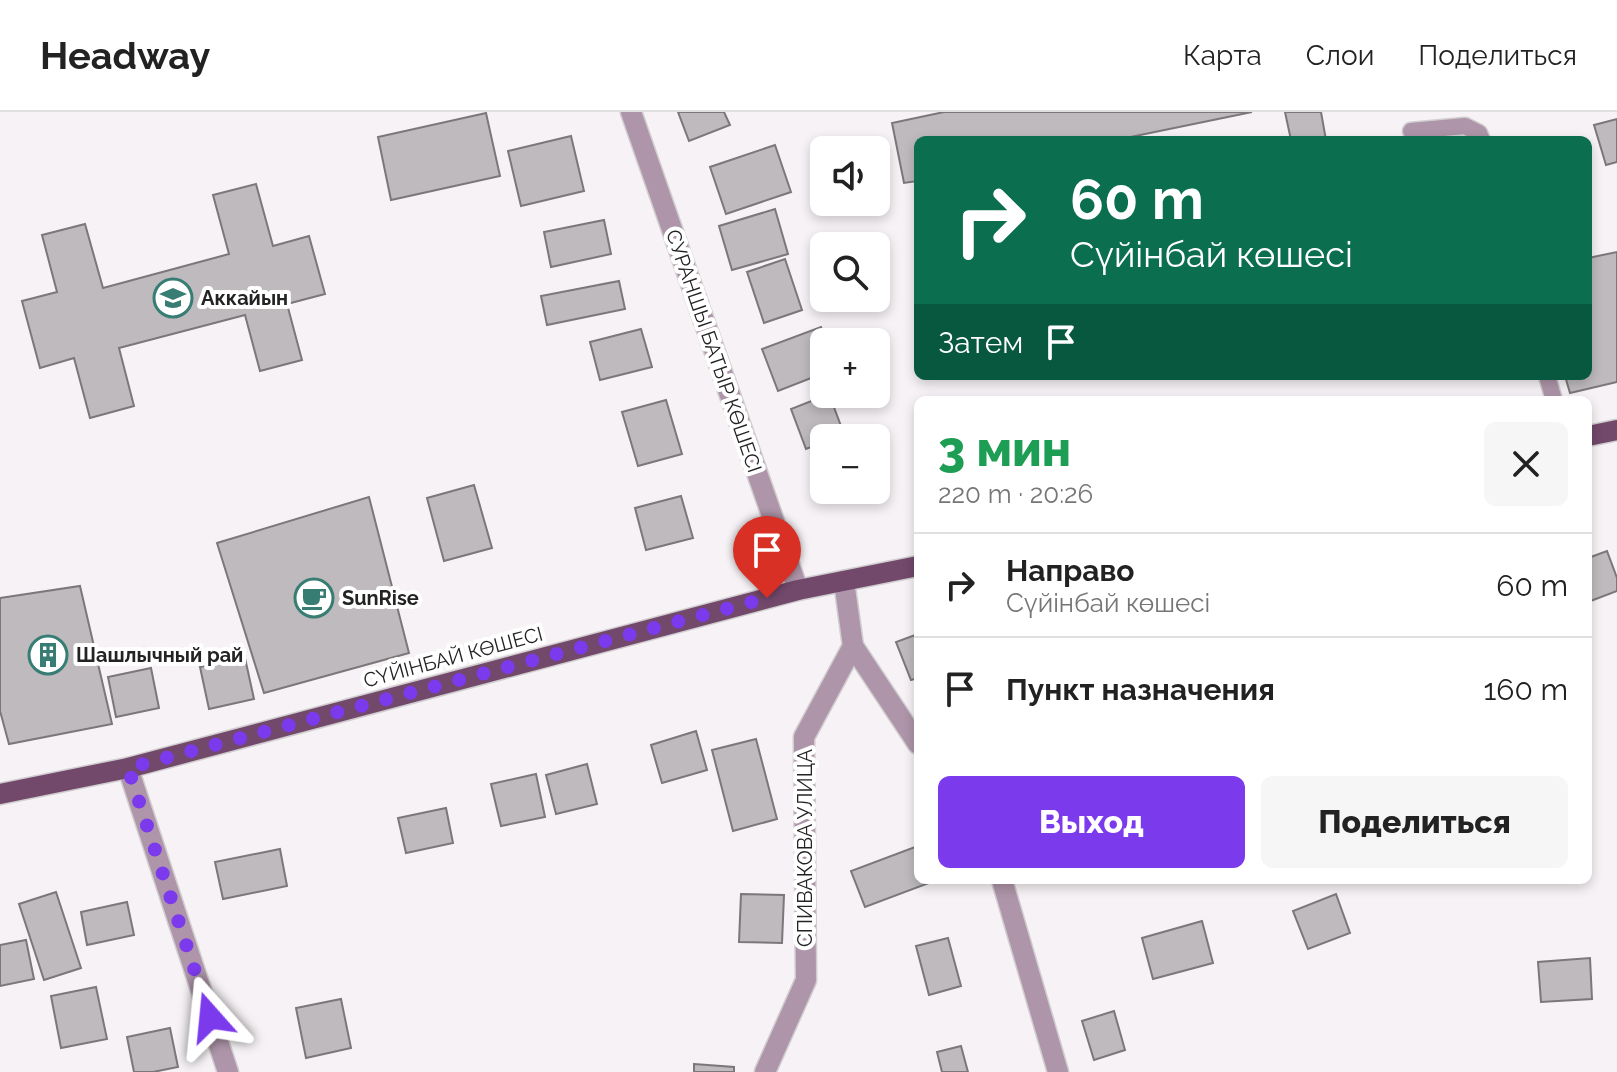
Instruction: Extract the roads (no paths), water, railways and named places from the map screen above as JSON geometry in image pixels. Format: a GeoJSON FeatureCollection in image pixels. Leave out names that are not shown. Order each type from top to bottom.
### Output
{"type":"FeatureCollection","features":[{"type":"Feature","properties":{"kind":"main road"},"geometry":{"type":"LineString","coordinates":[[1592,435],[1617,430]]}},
{"type":"Feature","properties":{"kind":"main road","name":"СҮЙІНБАЙ КӨШЕСІ"},"geometry":{"type":"LineString","coordinates":[[0,794],[128,768],[798,590],[914,567]]}},
{"type":"Feature","properties":{"kind":"street","name":"СУРАНШЫ БАТЫР КӨШЕСІ"},"geometry":{"type":"LineString","coordinates":[[631,112],[798,590]]}},
{"type":"Feature","properties":{"kind":"street"},"geometry":{"type":"LineString","coordinates":[[844,581],[853,646],[914,738]]}},
{"type":"Feature","properties":{"kind":"street","name":"СПИВАКОВА УЛИЦА"},"geometry":{"type":"LineString","coordinates":[[765,1072],[806,980],[804,737],[853,646]]}},
{"type":"Feature","properties":{"kind":"street"},"geometry":{"type":"LineString","coordinates":[[128,768],[228,1072]]}},
{"type":"Feature","properties":{"kind":"street"},"geometry":{"type":"LineString","coordinates":[[1003,884],[1058,1072]]}},
{"type":"Feature","properties":{"kind":"lane"},"geometry":{"type":"LineString","coordinates":[[1411,131],[1465,126],[1480,136]]}},
{"type":"Feature","properties":{"kind":"place","name":"Аккайын"},"geometry":{"type":"Point","coordinates":[173,298]}},
{"type":"Feature","properties":{"kind":"place","name":"SunRise"},"geometry":{"type":"Point","coordinates":[314,598]}},
{"type":"Feature","properties":{"kind":"place","name":"Шашлычный рай"},"geometry":{"type":"Point","coordinates":[48,655]}}]}
